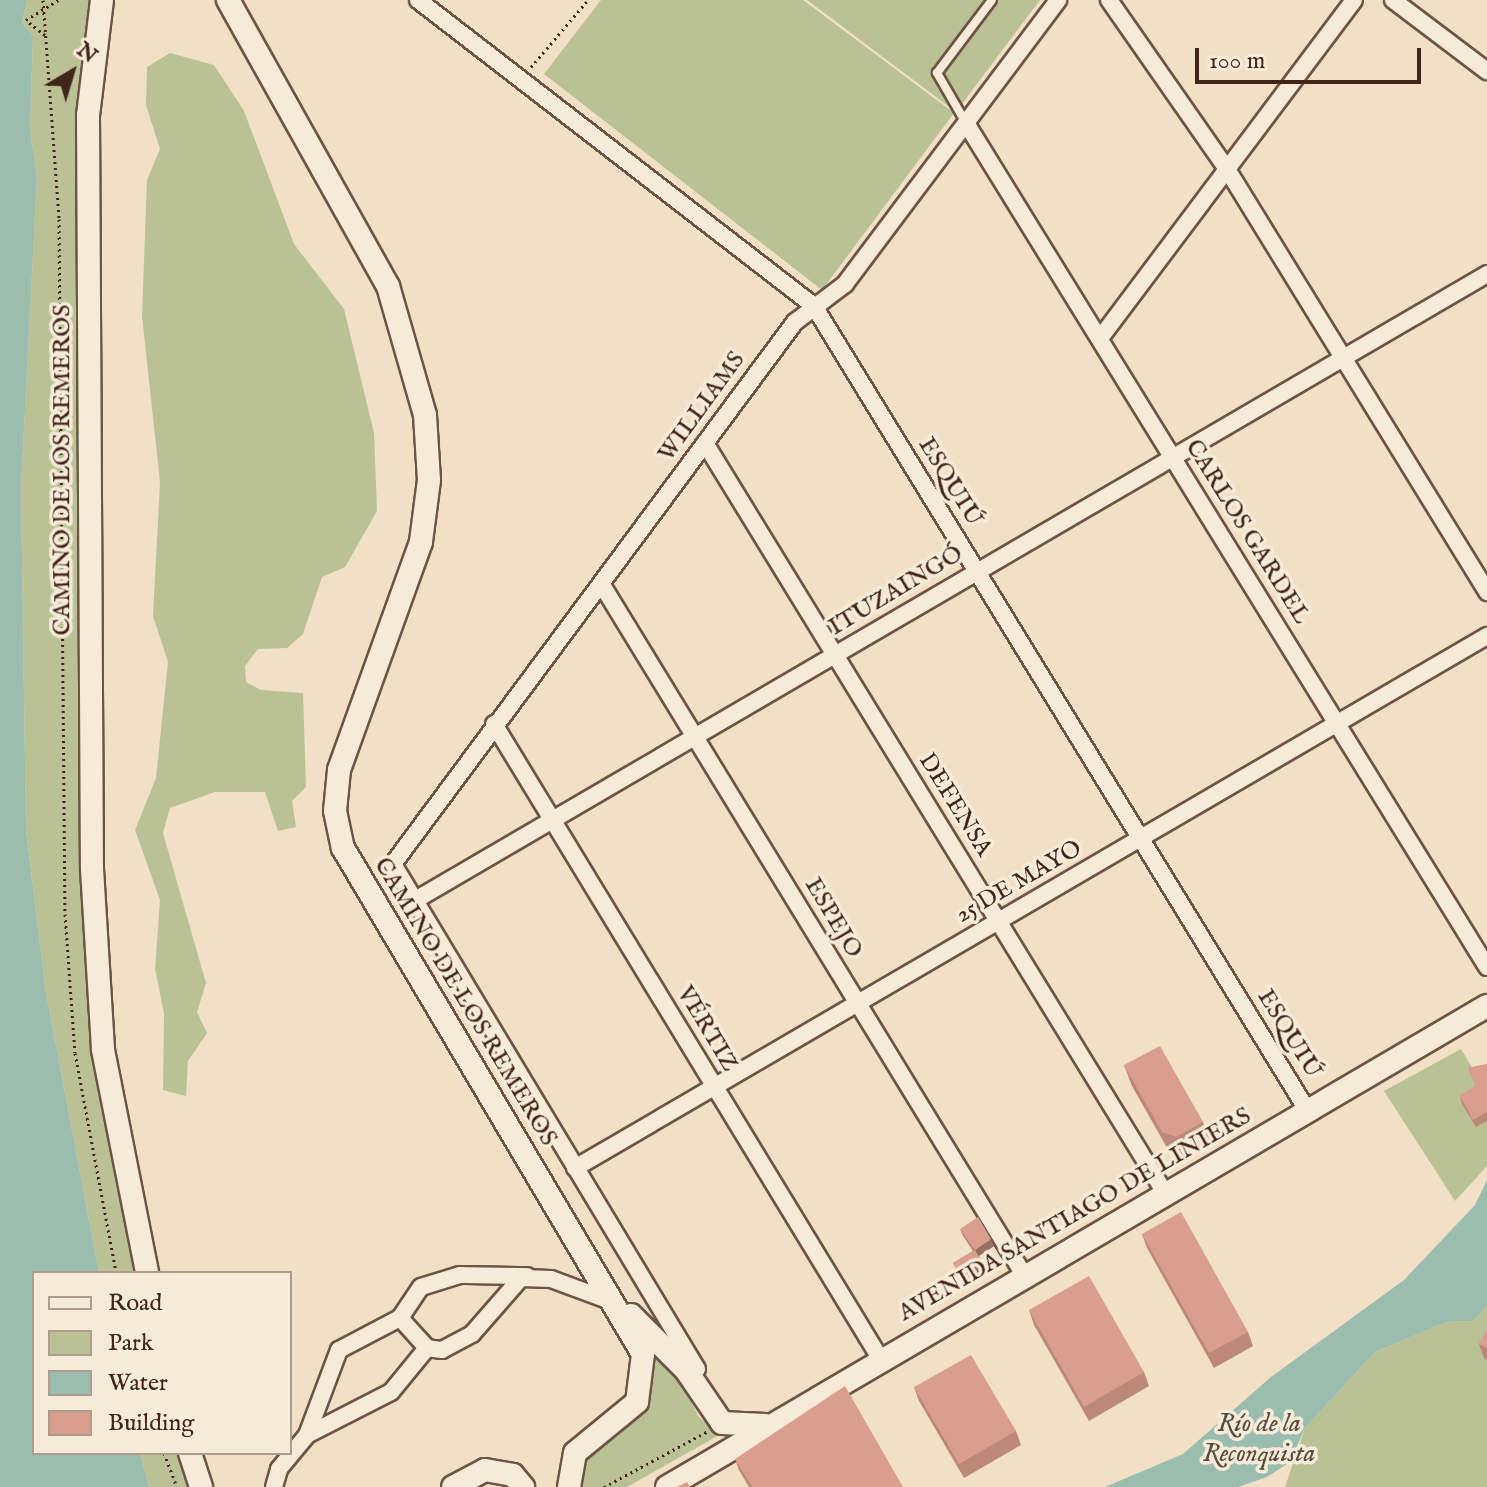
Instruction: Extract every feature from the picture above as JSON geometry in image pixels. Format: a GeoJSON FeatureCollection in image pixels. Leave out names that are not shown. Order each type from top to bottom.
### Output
{"type":"FeatureCollection","features":[{"type":"Feature","properties":{"kind":"main road","name":"CAMINO DE LOS REMEROS"},"geometry":{"type":"LineString","coordinates":[[102,0],[88,115],[92,869],[103,1050],[147,1271]]}},
{"type":"Feature","properties":{"kind":"main road","name":"CAMINO DE LOS REMEROS"},"geometry":{"type":"LineString","coordinates":[[228,0],[388,286],[425,415],[429,480],[421,542],[339,770],[335,811],[343,848],[620,1304],[643,1354],[643,1386],[629,1414],[575,1453],[569,1487]]}},
{"type":"Feature","properties":{"kind":"main road","name":"AVENIDA SANTIAGO DE LINIERS"},"geometry":{"type":"LineString","coordinates":[[667,1487],[880,1358],[1487,1006]]}},
{"type":"Feature","properties":{"kind":"main road","name":"CAMINO DE LOS REMEROS"},"geometry":{"type":"LineString","coordinates":[[620,1304],[671,1353],[722,1423],[766,1425]]}},
{"type":"Feature","properties":{"kind":"main road"},"geometry":{"type":"LineString","coordinates":[[191,1455],[201,1487]]}},
{"type":"Feature","properties":{"kind":"main road"},"geometry":{"type":"LineString","coordinates":[[453,1487],[485,1470],[513,1475],[523,1487]]}},
{"type":"Feature","properties":{"kind":"main road","name":"AVENIDA SANTIAGO DE LINIERS"},"geometry":{"type":"LineString","coordinates":[[655,1487],[690,1472]]}},
{"type":"Feature","properties":{"kind":"street","name":"ESQUIÚ"},"geometry":{"type":"LineString","coordinates":[[418,0],[814,306],[1307,1110]]}},
{"type":"Feature","properties":{"kind":"street","name":"WILLIAMS"},"geometry":{"type":"LineString","coordinates":[[412,902],[394,875],[396,856],[602,585],[705,443],[814,306],[845,284],[1058,0]]}},
{"type":"Feature","properties":{"kind":"street"},"geometry":{"type":"LineString","coordinates":[[1109,0],[1227,169],[1487,592]]}},
{"type":"Feature","properties":{"kind":"street"},"geometry":{"type":"LineString","coordinates":[[1101,337],[1354,0]]}},
{"type":"Feature","properties":{"kind":"street"},"geometry":{"type":"LineString","coordinates":[[1393,0],[1487,71]]}},
{"type":"Feature","properties":{"kind":"street","name":"CARLOS GARDEL"},"geometry":{"type":"LineString","coordinates":[[966,123],[1101,337],[1487,967]]}},
{"type":"Feature","properties":{"kind":"street","name":"ITUZAINGÓ"},"geometry":{"type":"LineString","coordinates":[[412,902],[1487,274]]}},
{"type":"Feature","properties":{"kind":"street","name":"DEFENSA"},"geometry":{"type":"LineString","coordinates":[[705,443],[1165,1193]]}},
{"type":"Feature","properties":{"kind":"street","name":"ESPEJO"},"geometry":{"type":"LineString","coordinates":[[602,585],[1024,1275]]}},
{"type":"Feature","properties":{"kind":"street","name":"25 DE MAYO"},"geometry":{"type":"LineString","coordinates":[[575,1168],[1487,636]]}},
{"type":"Feature","properties":{"kind":"street","name":"VÉRTIZ"},"geometry":{"type":"LineString","coordinates":[[494,724],[880,1358]]}},
{"type":"Feature","properties":{"kind":"street"},"geometry":{"type":"LineString","coordinates":[[412,902],[697,1369]]}},
{"type":"Feature","properties":{"kind":"street"},"geometry":{"type":"LineString","coordinates":[[307,1435],[391,1392],[427,1348],[464,1340],[512,1285],[531,1276]]}},
{"type":"Feature","properties":{"kind":"street"},"geometry":{"type":"LineString","coordinates":[[292,1453],[307,1435],[339,1350],[400,1318],[421,1287],[438,1279],[531,1276],[620,1304]]}},
{"type":"Feature","properties":{"kind":"street"},"geometry":{"type":"LineString","coordinates":[[400,1318],[427,1348]]}},
{"type":"Feature","properties":{"kind":"street"},"geometry":{"type":"LineString","coordinates":[[274,1487],[279,1469],[291,1455]]}},
{"type":"Feature","properties":{"kind":"lane"},"geometry":{"type":"LineString","coordinates":[[966,123],[937,73],[992,0]]}},
{"type":"Feature","properties":{"kind":"path"},"geometry":{"type":"LineString","coordinates":[[43,0],[59,219],[65,914],[75,1053],[116,1271]]}},
{"type":"Feature","properties":{"kind":"path"},"geometry":{"type":"LineString","coordinates":[[45,35],[26,20],[58,0]]}},
{"type":"Feature","properties":{"kind":"path"},"geometry":{"type":"LineString","coordinates":[[521,80],[588,0]]}},
{"type":"Feature","properties":{"kind":"path"},"geometry":{"type":"LineString","coordinates":[[604,1487],[711,1430]]}},
{"type":"Feature","properties":{"kind":"path"},"geometry":{"type":"LineString","coordinates":[[165,1455],[177,1487]]}},
{"type":"Feature","properties":{"kind":"green space"},"geometry":{"type":"Polygon","coordinates":[[[27,0],[94,0],[81,68],[81,792],[105,1125],[139,1271],[99,1271],[46,993],[26,830],[21,488],[37,177],[30,131],[33,38],[22,24],[27,0]]]}},
{"type":"Feature","properties":{"kind":"green space"},"geometry":{"type":"Polygon","coordinates":[[[601,0],[803,0],[954,113],[822,290],[544,74],[601,0]]]}},
{"type":"Feature","properties":{"kind":"green space"},"geometry":{"type":"Polygon","coordinates":[[[807,0],[1040,0],[956,112],[807,0]]]}},
{"type":"Feature","properties":{"kind":"green space"},"geometry":{"type":"Polygon","coordinates":[[[170,53],[214,65],[244,111],[294,244],[344,309],[374,433],[377,511],[345,567],[322,577],[303,634],[287,648],[258,649],[245,666],[246,682],[261,690],[303,693],[306,787],[292,801],[296,827],[278,831],[265,792],[215,792],[170,808],[163,833],[206,983],[197,1012],[207,1033],[188,1061],[186,1096],[163,1090],[164,1013],[155,969],[160,900],[135,830],[156,778],[168,662],[153,616],[160,482],[142,316],[147,180],[160,149],[146,105],[147,67],[170,53]]]}},
{"type":"Feature","properties":{"kind":"green space"},"geometry":{"type":"Polygon","coordinates":[[[1461,1049],[1487,1092],[1487,1166],[1455,1201],[1384,1091],[1461,1049]]]}},
{"type":"Feature","properties":{"kind":"green space"},"geometry":{"type":"Polygon","coordinates":[[[1487,1306],[1487,1487],[1285,1487],[1305,1428],[1375,1352],[1447,1322],[1473,1321],[1487,1306]]]}},
{"type":"Feature","properties":{"kind":"green space"},"geometry":{"type":"Polygon","coordinates":[[[649,1347],[673,1368],[699,1417],[721,1434],[627,1487],[576,1487],[577,1463],[616,1433],[649,1347]]]}},
{"type":"Feature","properties":{"kind":"green space"},"geometry":{"type":"Polygon","coordinates":[[[141,1455],[184,1455],[195,1487],[149,1487],[141,1455]]]}},
{"type":"Feature","properties":{"kind":"water"},"geometry":{"type":"Polygon","coordinates":[[[0,0],[27,0],[22,23],[33,37],[30,131],[37,177],[21,488],[26,830],[46,993],[99,1271],[32,1271],[32,1455],[141,1455],[149,1487],[0,1487],[0,0]]]}},
{"type":"Feature","properties":{"kind":"water","name":"Río de la Reconquista"},"geometry":{"type":"Polygon","coordinates":[[[1487,1180],[1487,1306],[1473,1321],[1447,1322],[1375,1352],[1305,1428],[1290,1462],[1267,1477],[1238,1487],[1105,1487],[1183,1454],[1271,1377],[1404,1280],[1475,1205],[1487,1180]]]}},
{"type":"Feature","properties":{"kind":"building"},"geometry":{"type":"Polygon","coordinates":[[[1160,1046],[1203,1122],[1176,1137],[1162,1132],[1124,1065],[1160,1046]]]}},
{"type":"Feature","properties":{"kind":"building"},"geometry":{"type":"Polygon","coordinates":[[[1487,1064],[1487,1112],[1473,1120],[1460,1096],[1476,1086],[1468,1068],[1487,1064]]]}},
{"type":"Feature","properties":{"kind":"building"},"geometry":{"type":"Polygon","coordinates":[[[1181,1212],[1248,1332],[1209,1353],[1142,1234],[1181,1212]]]}},
{"type":"Feature","properties":{"kind":"building"},"geometry":{"type":"Polygon","coordinates":[[[978,1217],[991,1239],[975,1250],[960,1229],[978,1217]]]}},
{"type":"Feature","properties":{"kind":"building"},"geometry":{"type":"Polygon","coordinates":[[[975,1250],[982,1262],[960,1275],[953,1263],[975,1250]]]}},
{"type":"Feature","properties":{"kind":"building"},"geometry":{"type":"Polygon","coordinates":[[[1089,1276],[1144,1372],[1084,1407],[1029,1310],[1089,1276]]]}},
{"type":"Feature","properties":{"kind":"building"},"geometry":{"type":"Polygon","coordinates":[[[1487,1330],[1487,1348],[1479,1344],[1487,1330]]]}},
{"type":"Feature","properties":{"kind":"building"},"geometry":{"type":"Polygon","coordinates":[[[971,1355],[1016,1431],[959,1464],[914,1387],[971,1355]]]}},
{"type":"Feature","properties":{"kind":"building"},"geometry":{"type":"Polygon","coordinates":[[[845,1386],[903,1487],[752,1487],[735,1459],[845,1386]]]}}]}
